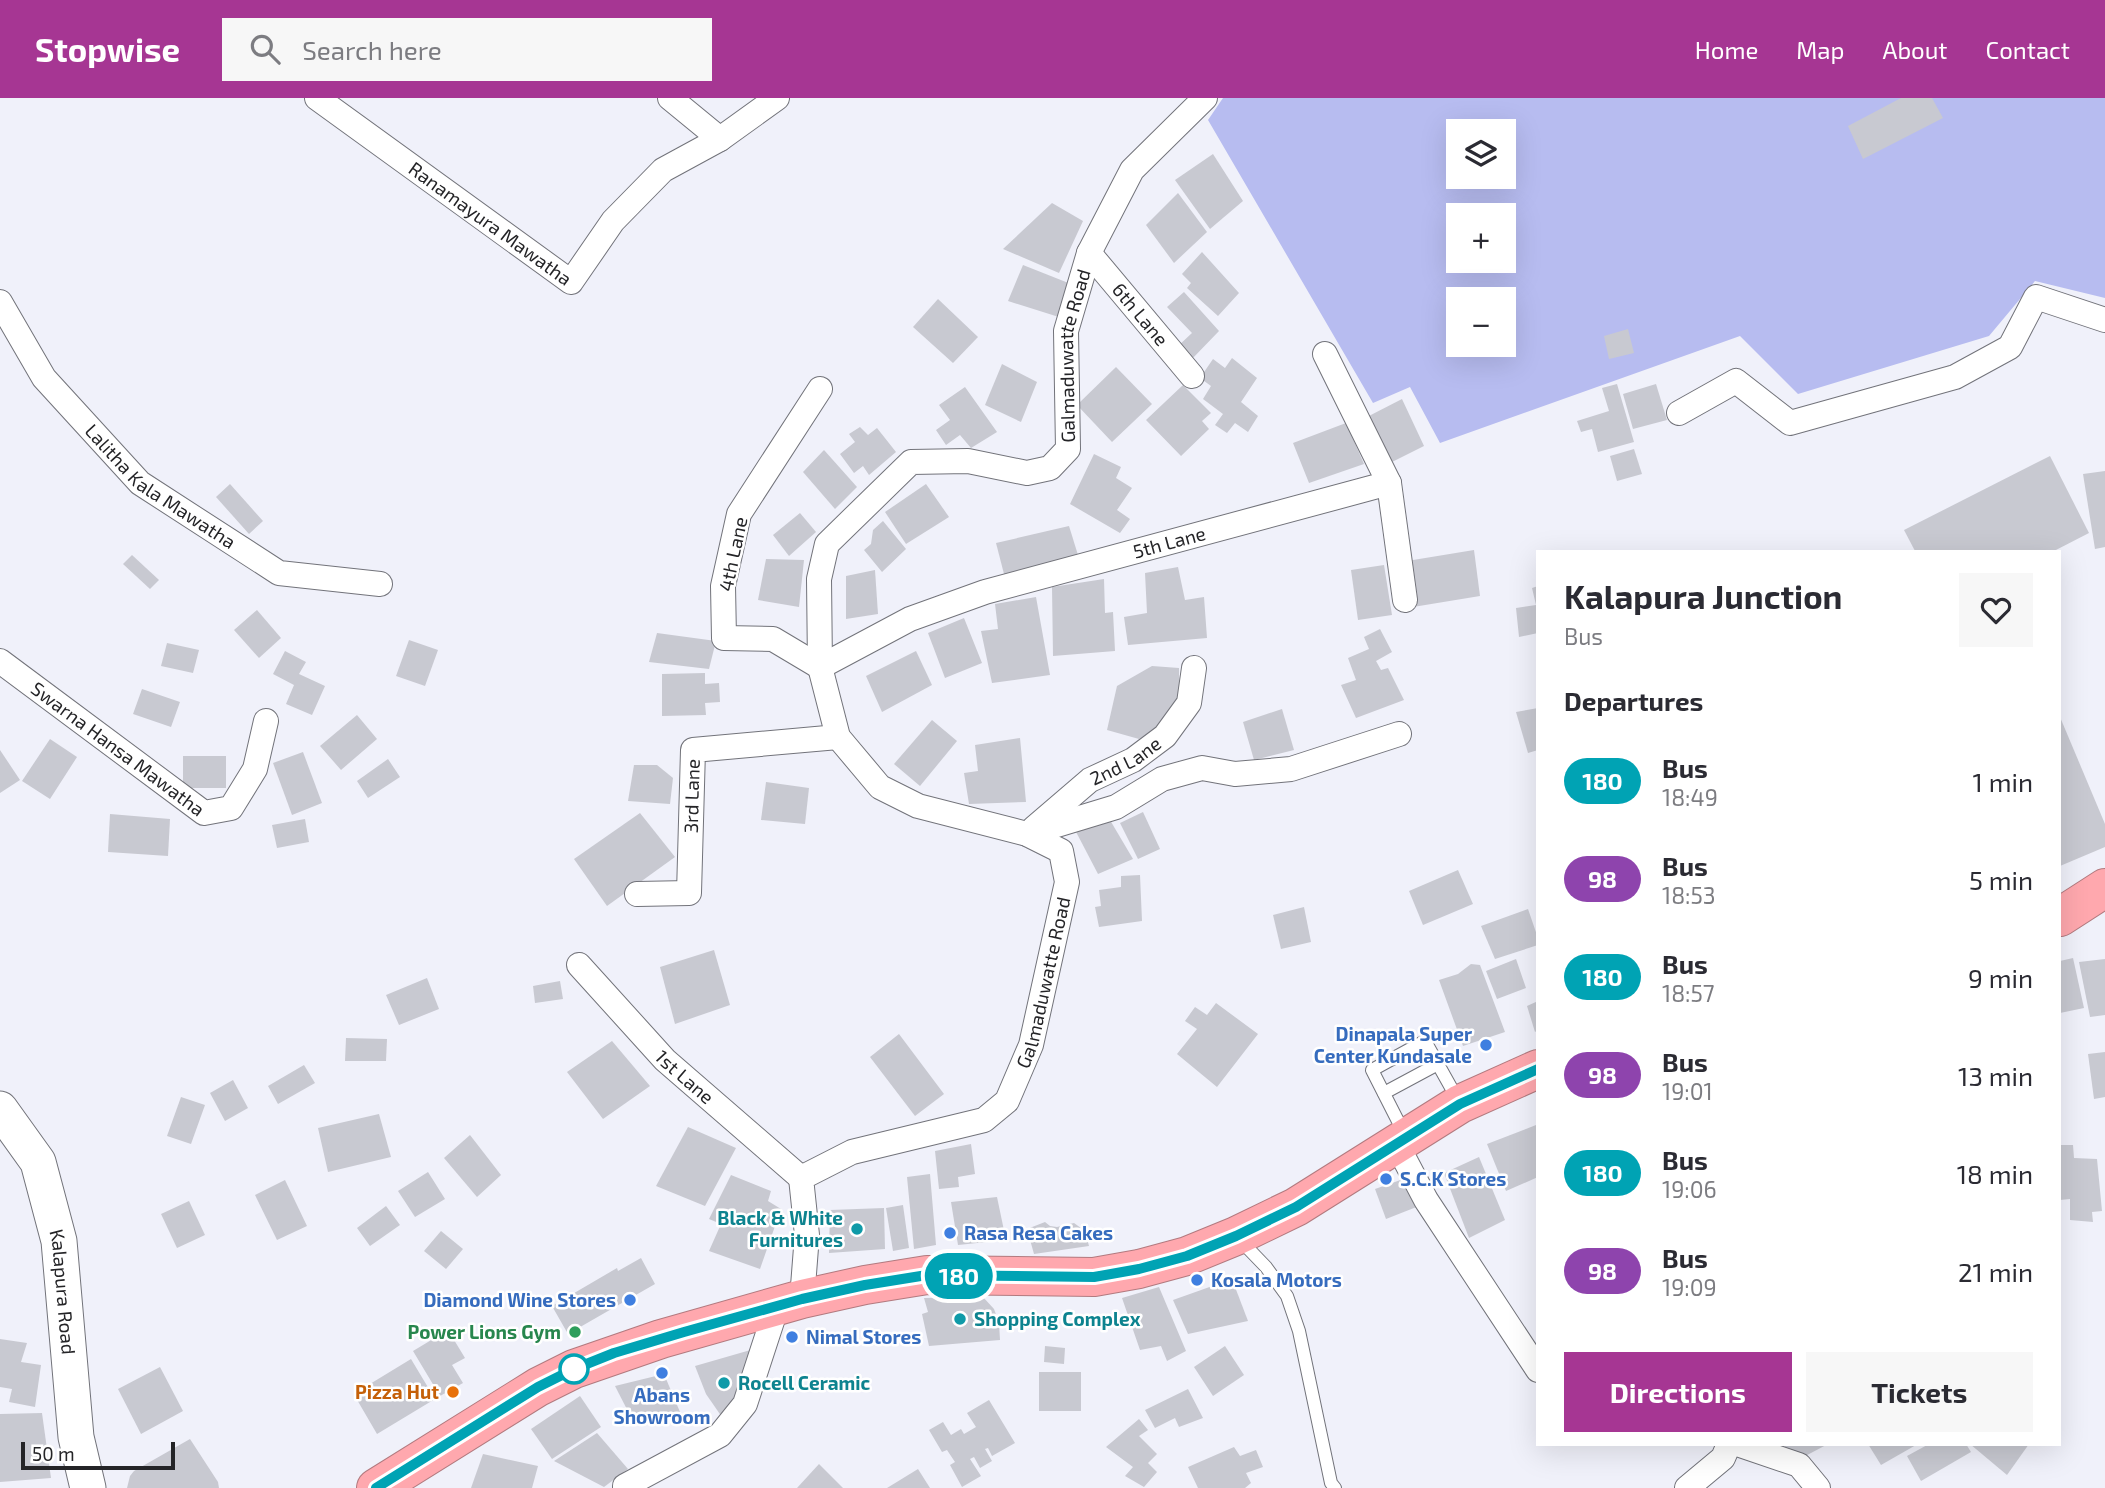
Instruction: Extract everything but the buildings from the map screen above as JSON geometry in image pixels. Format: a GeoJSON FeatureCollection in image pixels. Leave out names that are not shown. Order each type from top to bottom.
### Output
{"type":"FeatureCollection","features":[{"type":"Feature","properties":{"kind":"highway"},"geometry":{"type":"LineString","coordinates":[[2061,916],[2105,888]]}},
{"type":"Feature","properties":{"kind":"highway"},"geometry":{"type":"LineString","coordinates":[[376,1488],[500,1408],[574,1369],[649,1342],[789,1303],[865,1285],[927,1275],[1094,1277],[1175,1259],[1236,1236],[1296,1207],[1460,1104],[1536,1070]]}},
{"type":"Feature","properties":{"kind":"street","name":"Ranamayura Mawatha"},"geometry":{"type":"LineString","coordinates":[[317,98],[571,282],[613,221],[663,170],[720,139],[777,98]]}},
{"type":"Feature","properties":{"kind":"street"},"geometry":{"type":"LineString","coordinates":[[670,98],[720,139]]}},
{"type":"Feature","properties":{"kind":"street","name":"Galmaduwatte Road"},"geometry":{"type":"LineString","coordinates":[[800,1178],[852,1152],[984,1120],[1007,1101],[1031,1045],[1067,882],[1061,851],[1027,834],[918,806],[880,787],[838,737],[820,667],[820,579],[827,544],[911,462],[968,461],[1027,473],[1050,468],[1068,449],[1066,331],[1089,253],[1132,170],[1205,98]]}},
{"type":"Feature","properties":{"kind":"street","name":"6th Lane"},"geometry":{"type":"LineString","coordinates":[[1089,253],[1192,376]]}},
{"type":"Feature","properties":{"kind":"street"},"geometry":{"type":"LineString","coordinates":[[1679,413],[1736,382],[1790,423],[1955,377],[2010,347],[2036,297],[2105,320]]}},
{"type":"Feature","properties":{"kind":"street","name":"Lalitha Kala Mawatha"},"geometry":{"type":"LineString","coordinates":[[0,302],[44,378],[140,483],[279,573],[380,584]]}},
{"type":"Feature","properties":{"kind":"street"},"geometry":{"type":"LineString","coordinates":[[1325,354],[1389,483],[1405,600]]}},
{"type":"Feature","properties":{"kind":"street","name":"4th Lane"},"geometry":{"type":"LineString","coordinates":[[820,389],[738,514],[723,586],[724,638],[773,639],[820,667]]}},
{"type":"Feature","properties":{"kind":"street","name":"5th Lane"},"geometry":{"type":"LineString","coordinates":[[820,667],[910,619],[985,592],[1389,483]]}},
{"type":"Feature","properties":{"kind":"street","name":"Swarna Hansa Mawatha"},"geometry":{"type":"LineString","coordinates":[[0,661],[204,813],[231,808],[255,769],[266,721]]}},
{"type":"Feature","properties":{"kind":"street","name":"2nd Lane"},"geometry":{"type":"LineString","coordinates":[[1027,834],[1090,780],[1133,760],[1165,736],[1189,703],[1194,668]]}},
{"type":"Feature","properties":{"kind":"street"},"geometry":{"type":"LineString","coordinates":[[1027,834],[1116,807],[1161,779],[1172,776],[1202,768],[1235,774],[1291,768],[1399,734]]}},
{"type":"Feature","properties":{"kind":"street","name":"3rd Lane"},"geometry":{"type":"LineString","coordinates":[[637,894],[689,893],[693,750],[838,737]]}},
{"type":"Feature","properties":{"kind":"street","name":"1st Lane"},"geometry":{"type":"LineString","coordinates":[[579,965],[665,1060],[800,1178]]}},
{"type":"Feature","properties":{"kind":"street","name":"Kalapura Road"},"geometry":{"type":"LineString","coordinates":[[0,1109],[38,1162],[58,1241],[76,1437],[88,1488]]}},
{"type":"Feature","properties":{"kind":"street"},"geometry":{"type":"LineString","coordinates":[[1401,1139],[1426,1200],[1536,1367]]}},
{"type":"Feature","properties":{"kind":"street"},"geometry":{"type":"LineString","coordinates":[[625,1488],[720,1435],[745,1404],[772,1326],[789,1303],[807,1235],[800,1178]]}},
{"type":"Feature","properties":{"kind":"street"},"geometry":{"type":"LineString","coordinates":[[1687,1488],[1723,1458],[1728,1446]]}},
{"type":"Feature","properties":{"kind":"street"},"geometry":{"type":"LineString","coordinates":[[1743,1446],[1799,1465],[1818,1488]]}},
{"type":"Feature","properties":{"kind":"lane"},"geometry":{"type":"LineString","coordinates":[[1401,1139],[1384,1093],[1372,1070],[1425,1041],[1460,1104]]}},
{"type":"Feature","properties":{"kind":"lane"},"geometry":{"type":"LineString","coordinates":[[1384,1093],[1438,1065]]}},
{"type":"Feature","properties":{"kind":"lane"},"geometry":{"type":"LineString","coordinates":[[1236,1236],[1266,1267],[1287,1296],[1299,1331],[1331,1483],[1335,1488]]}},
{"type":"Feature","properties":{"kind":"shaded area"},"geometry":{"type":"Polygon","coordinates":[[[1223,98],[2105,98],[2105,298],[2035,281],[1989,336],[1798,394],[1740,336],[1440,443],[1410,387],[1373,403],[1208,120],[1223,98]]]}},
{"type":"Feature","properties":{"kind":"bus line","name":"180"},"geometry":{"type":"LineString","coordinates":[[376,1488],[500,1408],[538,1387],[614,1353],[684,1332],[802,1299],[927,1275],[1094,1277],[1139,1269],[1187,1256],[1296,1207],[1460,1104],[1536,1070]]}},
{"type":"Feature","properties":{"kind":"place","name":"Dinapala Super Center Kundasale"},"geometry":{"type":"Point","coordinates":[1486,1045]}},
{"type":"Feature","properties":{"kind":"place","name":"S.C.K Stores"},"geometry":{"type":"Point","coordinates":[1386,1179]}},
{"type":"Feature","properties":{"kind":"place","name":"Black & White Furnitures"},"geometry":{"type":"Point","coordinates":[857,1229]}},
{"type":"Feature","properties":{"kind":"place","name":"Rasa Resa Cakes"},"geometry":{"type":"Point","coordinates":[950,1233]}},
{"type":"Feature","properties":{"kind":"place","name":"Kosala Motors"},"geometry":{"type":"Point","coordinates":[1197,1280]}},
{"type":"Feature","properties":{"kind":"place","name":"Diamond Wine Stores"},"geometry":{"type":"Point","coordinates":[630,1300]}},
{"type":"Feature","properties":{"kind":"place","name":"Shopping Complex"},"geometry":{"type":"Point","coordinates":[960,1319]}},
{"type":"Feature","properties":{"kind":"place","name":"Power Lions Gym"},"geometry":{"type":"Point","coordinates":[575,1332]}},
{"type":"Feature","properties":{"kind":"place","name":"Nimal Stores"},"geometry":{"type":"Point","coordinates":[792,1337]}},
{"type":"Feature","properties":{"kind":"place","name":"Abans Showroom"},"geometry":{"type":"Point","coordinates":[662,1373]}},
{"type":"Feature","properties":{"kind":"place","name":"Rocell Ceramic"},"geometry":{"type":"Point","coordinates":[724,1383]}},
{"type":"Feature","properties":{"kind":"place","name":"Pizza Hut"},"geometry":{"type":"Point","coordinates":[453,1392]}}]}
